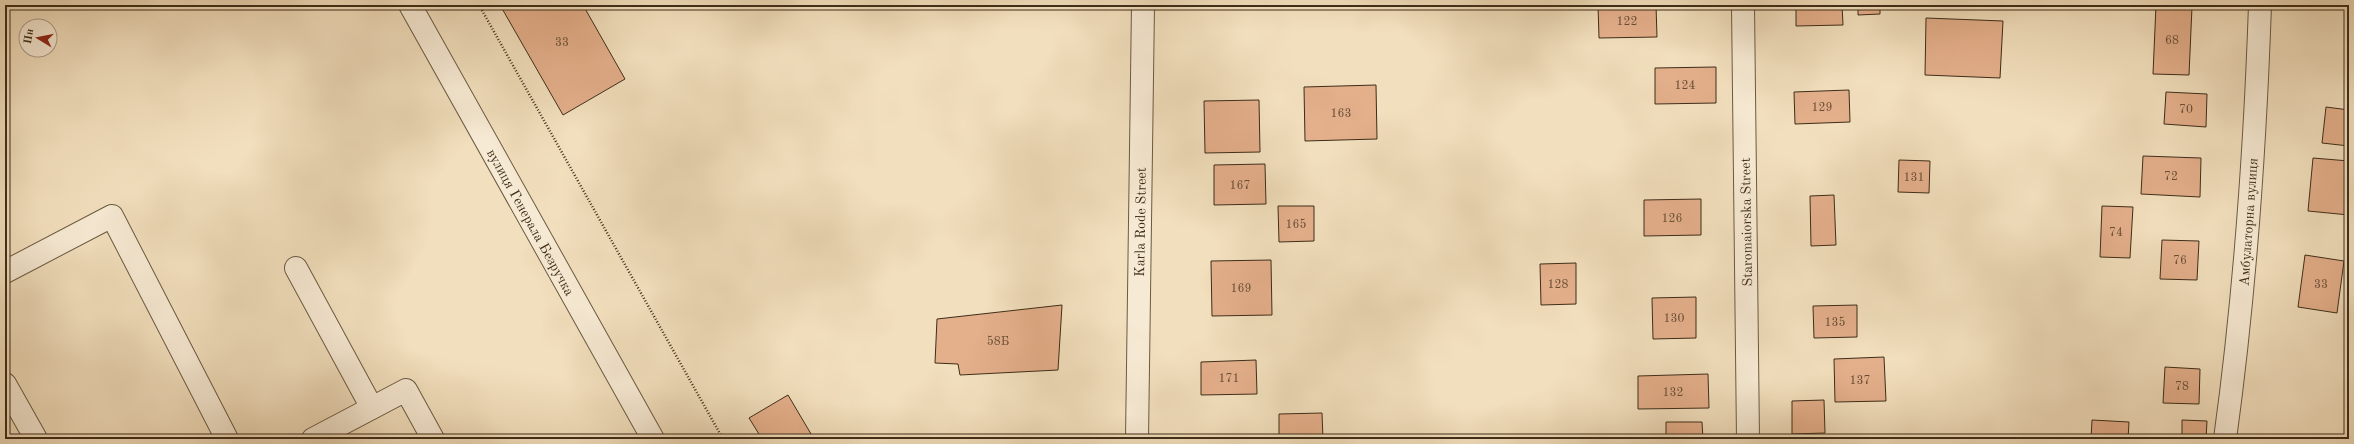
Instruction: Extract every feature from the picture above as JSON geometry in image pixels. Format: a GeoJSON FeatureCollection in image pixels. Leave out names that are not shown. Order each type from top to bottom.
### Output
{"type":"FeatureCollection","features":[{"type":"Feature","properties":{"kind":"street","name":"вулиця Генерала Безручка"},"geometry":{"type":"LineString","coordinates":[[410,5],[653,439]]}},
{"type":"Feature","properties":{"kind":"street","name":"Karla Rode Street"},"geometry":{"type":"LineString","coordinates":[[1137,439],[1143,5]]}},
{"type":"Feature","properties":{"kind":"street","name":"Staromaiorska Street"},"geometry":{"type":"LineString","coordinates":[[1743,5],[1748,439]]}},
{"type":"Feature","properties":{"kind":"street","name":"Амбулаторна вулиця"},"geometry":{"type":"LineString","coordinates":[[2225,439],[2240,330],[2255,132],[2260,5]]}},
{"type":"Feature","properties":{"kind":"street"},"geometry":{"type":"LineString","coordinates":[[5,272],[112,216],[227,439]]}},
{"type":"Feature","properties":{"kind":"street"},"geometry":{"type":"LineString","coordinates":[[296,268],[372,408]]}},
{"type":"Feature","properties":{"kind":"street"},"geometry":{"type":"LineString","coordinates":[[5,384],[36,439]]}},
{"type":"Feature","properties":{"kind":"street"},"geometry":{"type":"LineString","coordinates":[[313,439],[406,390],[433,439]]}},
{"type":"Feature","properties":{"kind":"path"},"geometry":{"type":"LineString","coordinates":[[479,5],[723,439]]}},
{"type":"Feature","properties":{"kind":"building"},"geometry":{"type":"Polygon","coordinates":[[[500,5],[583,5],[625,79],[563,115],[500,5]]]}},
{"type":"Feature","properties":{"kind":"building"},"geometry":{"type":"Polygon","coordinates":[[[1598,5],[1656,5],[1657,37],[1599,38],[1598,5]]]}},
{"type":"Feature","properties":{"kind":"building"},"geometry":{"type":"Polygon","coordinates":[[[1691,5],[1719,5],[1719,8],[1691,9],[1691,5]]]}},
{"type":"Feature","properties":{"kind":"building"},"geometry":{"type":"Polygon","coordinates":[[[1796,5],[1842,5],[1843,25],[1796,26],[1796,5]]]}},
{"type":"Feature","properties":{"kind":"building"},"geometry":{"type":"Polygon","coordinates":[[[1858,5],[1880,5],[1880,14],[1858,15],[1858,5]]]}},
{"type":"Feature","properties":{"kind":"building"},"geometry":{"type":"Polygon","coordinates":[[[2156,5],[2192,7],[2189,75],[2153,74],[2156,5]]]}},
{"type":"Feature","properties":{"kind":"building"},"geometry":{"type":"Polygon","coordinates":[[[1926,18],[2003,21],[2000,78],[1925,75],[1926,18]]]}},
{"type":"Feature","properties":{"kind":"building"},"geometry":{"type":"Polygon","coordinates":[[[1716,67],[1716,103],[1655,104],[1655,68],[1716,67]]]}},
{"type":"Feature","properties":{"kind":"building"},"geometry":{"type":"Polygon","coordinates":[[[1376,85],[1377,139],[1305,141],[1304,87],[1376,85]]]}},
{"type":"Feature","properties":{"kind":"building"},"geometry":{"type":"Polygon","coordinates":[[[1849,90],[1850,122],[1795,124],[1794,92],[1849,90]]]}},
{"type":"Feature","properties":{"kind":"building"},"geometry":{"type":"Polygon","coordinates":[[[2166,92],[2207,94],[2206,127],[2164,124],[2166,92]]]}},
{"type":"Feature","properties":{"kind":"building"},"geometry":{"type":"Polygon","coordinates":[[[1259,100],[1260,152],[1205,153],[1204,101],[1259,100]]]}},
{"type":"Feature","properties":{"kind":"building"},"geometry":{"type":"Polygon","coordinates":[[[2326,107],[2349,110],[2349,146],[2322,143],[2326,107]]]}},
{"type":"Feature","properties":{"kind":"building"},"geometry":{"type":"Polygon","coordinates":[[[2143,156],[2201,158],[2200,197],[2141,194],[2143,156]]]}},
{"type":"Feature","properties":{"kind":"building"},"geometry":{"type":"Polygon","coordinates":[[[2313,158],[2349,161],[2349,215],[2308,211],[2313,158]]]}},
{"type":"Feature","properties":{"kind":"building"},"geometry":{"type":"Polygon","coordinates":[[[1899,160],[1930,161],[1929,193],[1898,192],[1899,160]]]}},
{"type":"Feature","properties":{"kind":"building"},"geometry":{"type":"Polygon","coordinates":[[[1265,164],[1266,204],[1214,205],[1214,165],[1265,164]]]}},
{"type":"Feature","properties":{"kind":"building"},"geometry":{"type":"Polygon","coordinates":[[[1834,195],[1836,245],[1811,246],[1810,196],[1834,195]]]}},
{"type":"Feature","properties":{"kind":"building"},"geometry":{"type":"Polygon","coordinates":[[[1701,199],[1701,235],[1644,236],[1644,200],[1701,199]]]}},
{"type":"Feature","properties":{"kind":"building"},"geometry":{"type":"Polygon","coordinates":[[[1278,206],[1314,206],[1314,241],[1279,242],[1278,206]]]}},
{"type":"Feature","properties":{"kind":"building"},"geometry":{"type":"Polygon","coordinates":[[[2102,206],[2133,207],[2130,258],[2100,257],[2102,206]]]}},
{"type":"Feature","properties":{"kind":"building"},"geometry":{"type":"Polygon","coordinates":[[[2162,240],[2199,241],[2197,280],[2160,279],[2162,240]]]}},
{"type":"Feature","properties":{"kind":"building"},"geometry":{"type":"Polygon","coordinates":[[[2305,255],[2344,261],[2337,313],[2298,307],[2305,255]]]}},
{"type":"Feature","properties":{"kind":"building"},"geometry":{"type":"Polygon","coordinates":[[[1271,260],[1272,315],[1212,316],[1211,261],[1271,260]]]}},
{"type":"Feature","properties":{"kind":"building"},"geometry":{"type":"Polygon","coordinates":[[[1576,263],[1576,304],[1541,305],[1540,264],[1576,263]]]}},
{"type":"Feature","properties":{"kind":"building"},"geometry":{"type":"Polygon","coordinates":[[[1696,297],[1696,338],[1653,339],[1652,298],[1696,297]]]}},
{"type":"Feature","properties":{"kind":"building"},"geometry":{"type":"Polygon","coordinates":[[[1062,305],[1058,370],[960,375],[958,364],[935,363],[937,319],[1062,305]]]}},
{"type":"Feature","properties":{"kind":"building"},"geometry":{"type":"Polygon","coordinates":[[[1857,305],[1857,337],[1814,338],[1813,306],[1857,305]]]}},
{"type":"Feature","properties":{"kind":"building"},"geometry":{"type":"Polygon","coordinates":[[[1884,357],[1886,401],[1835,402],[1834,359],[1884,357]]]}},
{"type":"Feature","properties":{"kind":"building"},"geometry":{"type":"Polygon","coordinates":[[[1256,360],[1257,394],[1201,395],[1201,362],[1256,360]]]}},
{"type":"Feature","properties":{"kind":"building"},"geometry":{"type":"Polygon","coordinates":[[[2165,367],[2200,369],[2199,404],[2163,403],[2165,367]]]}},
{"type":"Feature","properties":{"kind":"building"},"geometry":{"type":"Polygon","coordinates":[[[1708,374],[1709,408],[1638,409],[1638,376],[1708,374]]]}},
{"type":"Feature","properties":{"kind":"building"},"geometry":{"type":"Polygon","coordinates":[[[788,395],[814,439],[762,439],[749,418],[788,395]]]}},
{"type":"Feature","properties":{"kind":"building"},"geometry":{"type":"Polygon","coordinates":[[[1824,400],[1825,433],[1792,434],[1792,401],[1824,400]]]}},
{"type":"Feature","properties":{"kind":"building"},"geometry":{"type":"Polygon","coordinates":[[[1322,413],[1323,439],[1279,439],[1279,414],[1322,413]]]}},
{"type":"Feature","properties":{"kind":"building"},"geometry":{"type":"Polygon","coordinates":[[[2092,420],[2129,422],[2128,439],[2091,439],[2092,420]]]}},
{"type":"Feature","properties":{"kind":"building"},"geometry":{"type":"Polygon","coordinates":[[[2182,420],[2207,421],[2206,439],[2182,439],[2182,420]]]}},
{"type":"Feature","properties":{"kind":"building"},"geometry":{"type":"Polygon","coordinates":[[[1666,422],[1702,422],[1703,439],[1666,439],[1666,422]]]}}]}
